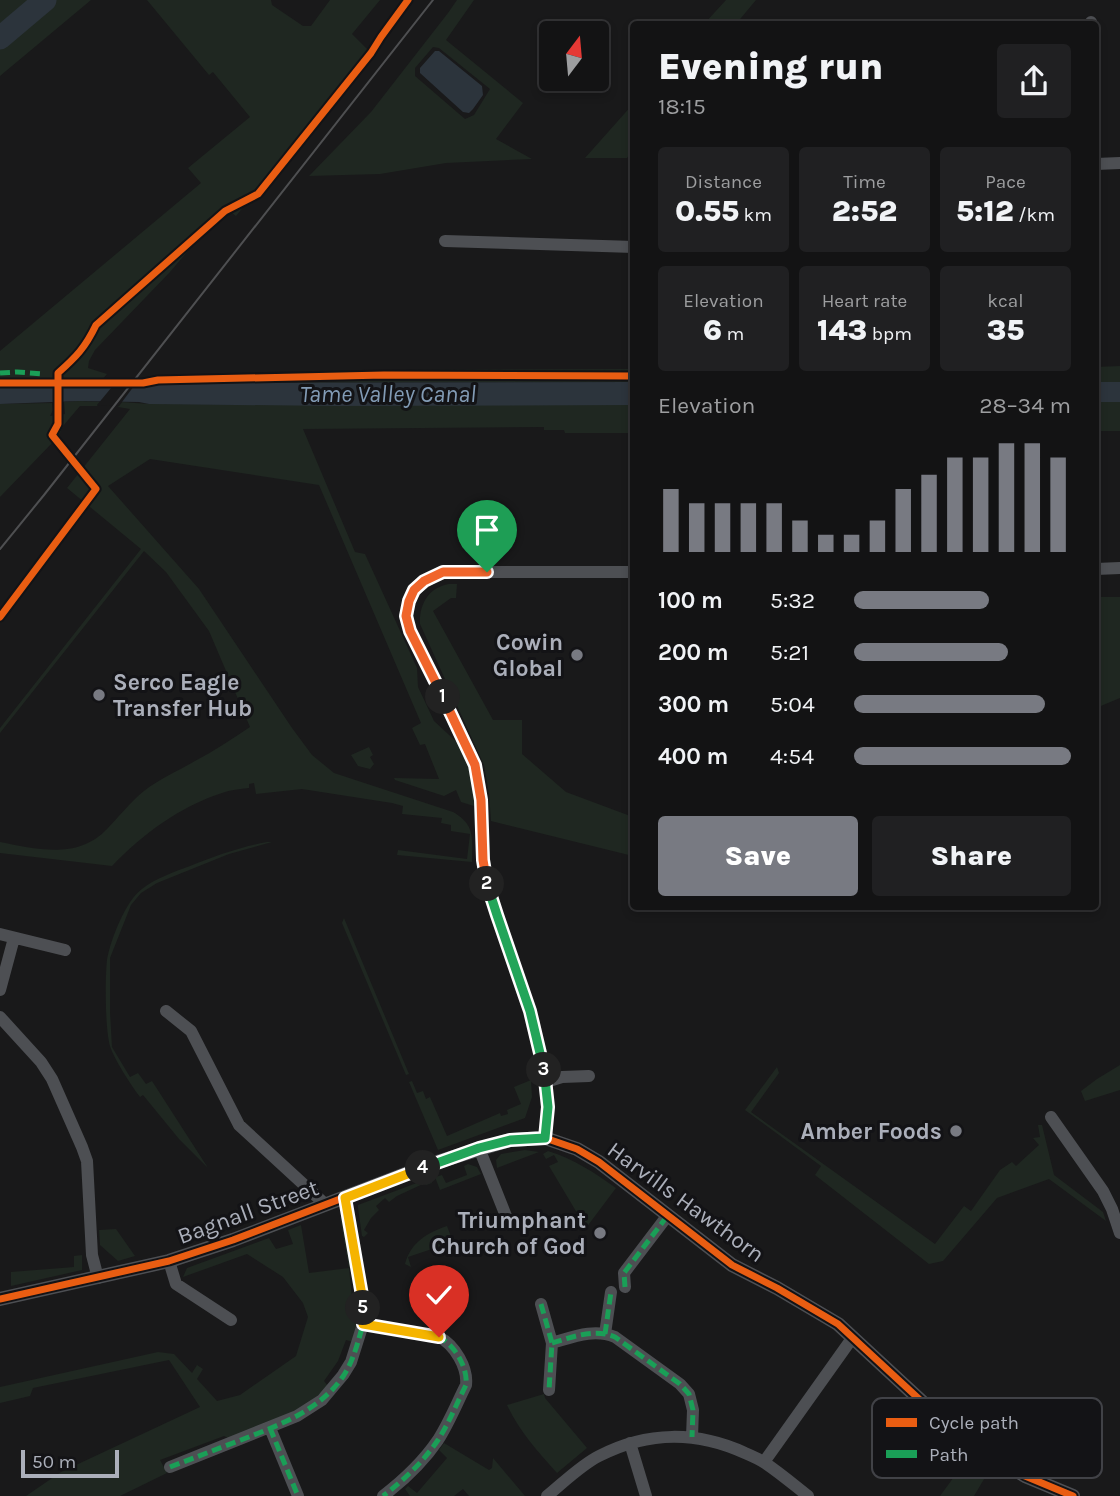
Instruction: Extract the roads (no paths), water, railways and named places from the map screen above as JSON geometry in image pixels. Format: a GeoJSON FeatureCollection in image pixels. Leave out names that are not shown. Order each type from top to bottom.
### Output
{"type":"FeatureCollection","features":[{"type":"Feature","properties":{"kind":"street"},"geometry":{"type":"LineString","coordinates":[[1099,164],[1120,163]]}},
{"type":"Feature","properties":{"kind":"street"},"geometry":{"type":"LineString","coordinates":[[445,241],[630,247]]}},
{"type":"Feature","properties":{"kind":"street"},"geometry":{"type":"LineString","coordinates":[[1099,569],[1120,568]]}},
{"type":"Feature","properties":{"kind":"street"},"geometry":{"type":"LineString","coordinates":[[545,1138],[548,1107],[546,1082],[530,1011],[489,890],[483,860],[481,800],[475,765],[410,631],[406,616],[414,590],[424,581],[443,572],[630,572]]}},
{"type":"Feature","properties":{"kind":"street"},"geometry":{"type":"LineString","coordinates":[[0,934],[65,950]]}},
{"type":"Feature","properties":{"kind":"street"},"geometry":{"type":"LineString","coordinates":[[0,990],[14,937]]}},
{"type":"Feature","properties":{"kind":"street"},"geometry":{"type":"LineString","coordinates":[[166,1011],[191,1031],[239,1125],[326,1205]]}},
{"type":"Feature","properties":{"kind":"street"},"geometry":{"type":"LineString","coordinates":[[0,1017],[41,1062],[52,1079],[82,1147],[87,1161],[92,1255],[98,1278]]}},
{"type":"Feature","properties":{"kind":"street"},"geometry":{"type":"LineString","coordinates":[[546,1082],[562,1077],[589,1076]]}},
{"type":"Feature","properties":{"kind":"street"},"geometry":{"type":"LineString","coordinates":[[1051,1117],[1103,1191],[1120,1233]]}},
{"type":"Feature","properties":{"kind":"street","name":"Bagnall Street"},"geometry":{"type":"LineString","coordinates":[[0,1299],[169,1261],[233,1240],[479,1148],[510,1140],[545,1138]]}},
{"type":"Feature","properties":{"kind":"street","name":"Harvills Hawthorn"},"geometry":{"type":"LineString","coordinates":[[545,1138],[577,1149],[599,1162],[732,1265],[838,1324],[918,1398]]}},
{"type":"Feature","properties":{"kind":"street"},"geometry":{"type":"LineString","coordinates":[[479,1148],[506,1216]]}},
{"type":"Feature","properties":{"kind":"street"},"geometry":{"type":"LineString","coordinates":[[170,1467],[270,1429],[309,1409],[333,1388],[351,1362],[363,1324],[363,1301],[345,1198]]}},
{"type":"Feature","properties":{"kind":"street","name":"Harvills Hawthorn"},"geometry":{"type":"LineString","coordinates":[[625,1287],[624,1273],[668,1215]]}},
{"type":"Feature","properties":{"kind":"street"},"geometry":{"type":"LineString","coordinates":[[169,1261],[176,1284],[231,1320]]}},
{"type":"Feature","properties":{"kind":"street"},"geometry":{"type":"LineString","coordinates":[[605,1334],[611,1292]]}},
{"type":"Feature","properties":{"kind":"street"},"geometry":{"type":"LineString","coordinates":[[541,1304],[552,1343],[549,1390]]}},
{"type":"Feature","properties":{"kind":"street"},"geometry":{"type":"LineString","coordinates":[[363,1324],[439,1337],[448,1341],[467,1377],[466,1385],[431,1450],[400,1483],[383,1496]]}},
{"type":"Feature","properties":{"kind":"street"},"geometry":{"type":"LineString","coordinates":[[552,1343],[589,1333],[615,1337],[690,1394],[694,1410],[692,1437]]}},
{"type":"Feature","properties":{"kind":"street"},"geometry":{"type":"LineString","coordinates":[[764,1462],[853,1337]]}},
{"type":"Feature","properties":{"kind":"street"},"geometry":{"type":"LineString","coordinates":[[270,1429],[298,1496]]}},
{"type":"Feature","properties":{"kind":"street"},"geometry":{"type":"LineString","coordinates":[[547,1496],[597,1457],[630,1443],[654,1437],[692,1437],[710,1440],[764,1462],[808,1496]]}},
{"type":"Feature","properties":{"kind":"street"},"geometry":{"type":"LineString","coordinates":[[630,1443],[646,1496]]}},
{"type":"Feature","properties":{"kind":"street","name":"Harvills Hawthorn"},"geometry":{"type":"LineString","coordinates":[[1030,1478],[1073,1496]]}},
{"type":"Feature","properties":{"kind":"water"},"geometry":{"type":"Polygon","coordinates":[[[435,51],[439,51],[482,86],[483,95],[469,113],[463,112],[420,73],[420,68],[435,51]]]}},
{"type":"Feature","properties":{"kind":"water","name":"Tame Valley Canal"},"geometry":{"type":"Polygon","coordinates":[[[630,382],[630,405],[336,406],[79,401],[0,404],[0,386],[141,386],[152,383],[630,382]]]}},
{"type":"Feature","properties":{"kind":"water"},"geometry":{"type":"Polygon","coordinates":[[[1099,382],[1120,382],[1120,402],[1099,402],[1099,382]]]}},
{"type":"Feature","properties":{"kind":"waterway"},"geometry":{"type":"LineString","coordinates":[[0,38],[45,0]]}},
{"type":"Feature","properties":{"kind":"tram line"},"geometry":{"type":"LineString","coordinates":[[0,549],[433,0]]}},
{"type":"Feature","properties":{"kind":"place","name":"Cowin Global"},"geometry":{"type":"Point","coordinates":[577,655]}},
{"type":"Feature","properties":{"kind":"place","name":"Serco Eagle Transfer Hub"},"geometry":{"type":"Point","coordinates":[99,695]}},
{"type":"Feature","properties":{"kind":"place","name":"Amber Foods"},"geometry":{"type":"Point","coordinates":[956,1131]}},
{"type":"Feature","properties":{"kind":"place","name":"Triumphant Church of God"},"geometry":{"type":"Point","coordinates":[600,1233]}}]}
